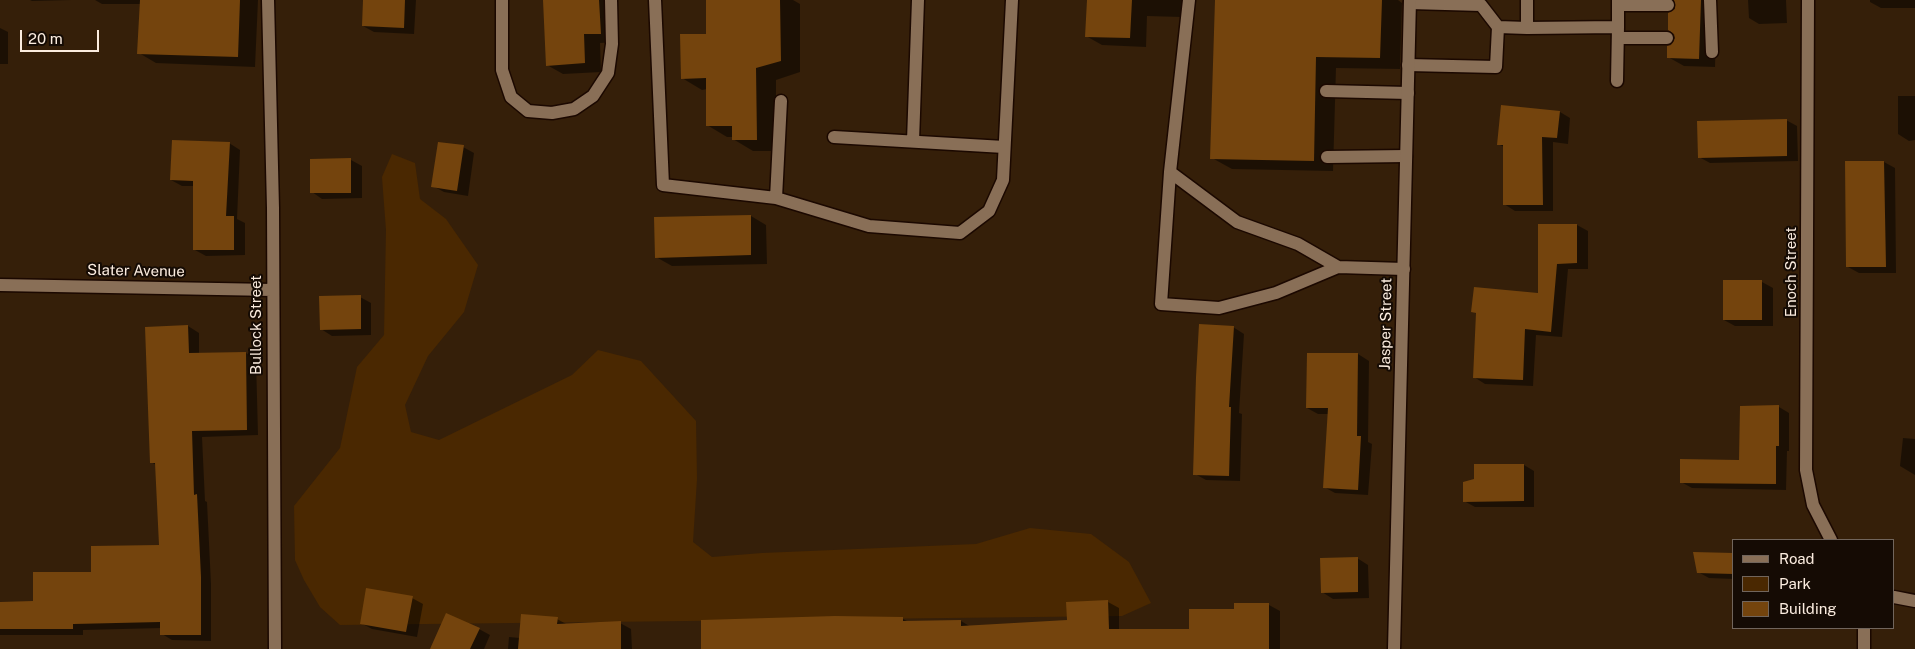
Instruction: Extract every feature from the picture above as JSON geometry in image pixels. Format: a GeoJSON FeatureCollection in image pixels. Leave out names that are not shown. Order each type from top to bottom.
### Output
{"type":"FeatureCollection","features":[{"type":"Feature","properties":{"kind":"street","name":"Bullock Street"},"geometry":{"type":"LineString","coordinates":[[268,0],[273,208],[275,649]]}},
{"type":"Feature","properties":{"kind":"street"},"geometry":{"type":"LineString","coordinates":[[502,0],[502,70],[511,97],[528,110],[552,113],[574,109],[593,96],[608,73],[612,44],[611,0]]}},
{"type":"Feature","properties":{"kind":"street"},"geometry":{"type":"LineString","coordinates":[[655,0],[663,185],[776,198],[869,226],[960,233],[989,211],[1003,180],[1012,0]]}},
{"type":"Feature","properties":{"kind":"street"},"geometry":{"type":"LineString","coordinates":[[914,141],[918,0]]}},
{"type":"Feature","properties":{"kind":"street"},"geometry":{"type":"LineString","coordinates":[[1188,0],[1170,172],[1160,304],[1219,308],[1276,293],[1338,267],[1404,269]]}},
{"type":"Feature","properties":{"kind":"street"},"geometry":{"type":"LineString","coordinates":[[1527,28],[1528,0]]}},
{"type":"Feature","properties":{"kind":"street","name":"Enoch Street"},"geometry":{"type":"LineString","coordinates":[[1808,0],[1806,470],[1813,505],[1830,539]]}},
{"type":"Feature","properties":{"kind":"street"},"geometry":{"type":"LineString","coordinates":[[1408,65],[1496,67],[1498,27],[1481,5],[1410,2]]}},
{"type":"Feature","properties":{"kind":"street","name":"Jasper Street"},"geometry":{"type":"LineString","coordinates":[[1394,649],[1410,2]]}},
{"type":"Feature","properties":{"kind":"street"},"geometry":{"type":"LineString","coordinates":[[1617,81],[1618,2],[1668,4]]}},
{"type":"Feature","properties":{"kind":"street"},"geometry":{"type":"LineString","coordinates":[[1707,4],[1706,38],[1712,52]]}},
{"type":"Feature","properties":{"kind":"street"},"geometry":{"type":"LineString","coordinates":[[1498,27],[1618,33],[1667,38]]}},
{"type":"Feature","properties":{"kind":"street"},"geometry":{"type":"LineString","coordinates":[[1326,91],[1408,93]]}},
{"type":"Feature","properties":{"kind":"street"},"geometry":{"type":"LineString","coordinates":[[776,198],[781,101]]}},
{"type":"Feature","properties":{"kind":"street"},"geometry":{"type":"LineString","coordinates":[[834,137],[1004,147]]}},
{"type":"Feature","properties":{"kind":"street"},"geometry":{"type":"LineString","coordinates":[[1327,156],[1406,156]]}},
{"type":"Feature","properties":{"kind":"street"},"geometry":{"type":"LineString","coordinates":[[1170,172],[1237,222],[1298,244],[1338,267]]}},
{"type":"Feature","properties":{"kind":"street","name":"Slater Avenue"},"geometry":{"type":"LineString","coordinates":[[0,285],[272,290]]}},
{"type":"Feature","properties":{"kind":"street"},"geometry":{"type":"LineString","coordinates":[[1895,596],[1915,601]]}},
{"type":"Feature","properties":{"kind":"street"},"geometry":{"type":"LineString","coordinates":[[1864,629],[1864,649]]}},
{"type":"Feature","properties":{"kind":"green space"},"geometry":{"type":"Polygon","coordinates":[[[392,154],[415,163],[420,199],[446,219],[478,265],[464,312],[428,356],[405,405],[411,432],[439,440],[572,375],[598,350],[641,361],[696,421],[697,479],[693,542],[712,557],[762,553],[976,544],[1030,528],[1091,534],[1129,562],[1151,603],[1122,616],[340,625],[320,607],[295,560],[294,506],[340,448],[357,367],[384,335],[386,230],[382,177],[392,154]]]}},
{"type":"Feature","properties":{"kind":"building"},"geometry":{"type":"Polygon","coordinates":[[[140,0],[240,0],[238,57],[137,54],[140,0]]]}},
{"type":"Feature","properties":{"kind":"building"},"geometry":{"type":"Polygon","coordinates":[[[363,0],[405,0],[404,28],[362,26],[363,0]]]}},
{"type":"Feature","properties":{"kind":"building"},"geometry":{"type":"Polygon","coordinates":[[[543,0],[599,0],[601,34],[584,34],[585,63],[546,66],[543,0]]]}},
{"type":"Feature","properties":{"kind":"building"},"geometry":{"type":"Polygon","coordinates":[[[706,0],[780,0],[781,61],[756,68],[757,140],[732,140],[732,126],[706,126],[706,78],[681,79],[680,34],[706,34],[706,0]]]}},
{"type":"Feature","properties":{"kind":"building"},"geometry":{"type":"Polygon","coordinates":[[[1087,0],[1132,0],[1130,38],[1085,37],[1087,0]]]}},
{"type":"Feature","properties":{"kind":"building"},"geometry":{"type":"Polygon","coordinates":[[[1215,0],[1382,0],[1380,58],[1316,57],[1314,161],[1210,159],[1215,0]]]}},
{"type":"Feature","properties":{"kind":"building"},"geometry":{"type":"Polygon","coordinates":[[[1674,0],[1701,0],[1699,59],[1667,58],[1667,46],[1671,45],[1675,38],[1674,34],[1668,30],[1668,13],[1675,9],[1674,0]]]}},
{"type":"Feature","properties":{"kind":"building"},"geometry":{"type":"Polygon","coordinates":[[[1501,105],[1560,111],[1557,138],[1542,137],[1543,205],[1503,205],[1503,145],[1497,145],[1501,105]]]}},
{"type":"Feature","properties":{"kind":"building"},"geometry":{"type":"Polygon","coordinates":[[[1787,119],[1787,156],[1698,158],[1697,121],[1787,119]]]}},
{"type":"Feature","properties":{"kind":"building"},"geometry":{"type":"Polygon","coordinates":[[[172,140],[230,142],[226,216],[234,216],[234,250],[193,250],[193,181],[170,180],[172,140]]]}},
{"type":"Feature","properties":{"kind":"building"},"geometry":{"type":"Polygon","coordinates":[[[438,142],[464,145],[457,191],[431,187],[438,142]]]}},
{"type":"Feature","properties":{"kind":"building"},"geometry":{"type":"Polygon","coordinates":[[[351,158],[351,193],[310,193],[310,159],[351,158]]]}},
{"type":"Feature","properties":{"kind":"building"},"geometry":{"type":"Polygon","coordinates":[[[1845,161],[1884,161],[1886,267],[1846,267],[1845,161]]]}},
{"type":"Feature","properties":{"kind":"building"},"geometry":{"type":"Polygon","coordinates":[[[751,215],[751,255],[655,258],[654,217],[751,215]]]}},
{"type":"Feature","properties":{"kind":"building"},"geometry":{"type":"Polygon","coordinates":[[[1538,224],[1577,224],[1577,263],[1557,264],[1551,332],[1525,329],[1523,380],[1473,378],[1476,313],[1471,312],[1474,287],[1538,293],[1538,224]]]}},
{"type":"Feature","properties":{"kind":"building"},"geometry":{"type":"Polygon","coordinates":[[[1723,280],[1762,280],[1762,320],[1723,320],[1723,280]]]}},
{"type":"Feature","properties":{"kind":"building"},"geometry":{"type":"Polygon","coordinates":[[[361,295],[361,329],[320,330],[319,296],[361,295]]]}},
{"type":"Feature","properties":{"kind":"building"},"geometry":{"type":"Polygon","coordinates":[[[1199,324],[1234,326],[1229,407],[1231,407],[1229,476],[1193,475],[1199,324]]]}},
{"type":"Feature","properties":{"kind":"building"},"geometry":{"type":"Polygon","coordinates":[[[188,325],[189,353],[246,352],[247,430],[192,431],[194,495],[197,494],[201,577],[201,635],[160,635],[160,622],[73,624],[73,629],[0,629],[0,602],[33,601],[33,572],[91,572],[91,546],[159,545],[155,463],[150,463],[145,327],[188,325]]]}},
{"type":"Feature","properties":{"kind":"building"},"geometry":{"type":"Polygon","coordinates":[[[1307,353],[1358,353],[1357,436],[1361,436],[1358,490],[1323,488],[1328,408],[1306,408],[1307,353]]]}},
{"type":"Feature","properties":{"kind":"building"},"geometry":{"type":"Polygon","coordinates":[[[1779,405],[1779,446],[1776,446],[1776,484],[1680,483],[1680,459],[1739,460],[1740,406],[1779,405]]]}},
{"type":"Feature","properties":{"kind":"building"},"geometry":{"type":"Polygon","coordinates":[[[1474,464],[1524,464],[1524,501],[1463,502],[1463,482],[1474,479],[1474,464]]]}},
{"type":"Feature","properties":{"kind":"building"},"geometry":{"type":"Polygon","coordinates":[[[1693,552],[1732,553],[1732,574],[1697,573],[1693,552]]]}},
{"type":"Feature","properties":{"kind":"building"},"geometry":{"type":"Polygon","coordinates":[[[1358,557],[1358,592],[1321,593],[1320,558],[1358,557]]]}},
{"type":"Feature","properties":{"kind":"building"},"geometry":{"type":"Polygon","coordinates":[[[366,588],[413,596],[406,632],[360,624],[366,588]]]}},
{"type":"Feature","properties":{"kind":"building"},"geometry":{"type":"Polygon","coordinates":[[[1108,600],[1109,629],[1189,629],[1189,609],[1234,609],[1234,603],[1269,603],[1269,649],[701,649],[701,620],[835,616],[903,617],[903,621],[961,620],[961,626],[1067,620],[1066,602],[1108,600]]]}},
{"type":"Feature","properties":{"kind":"building"},"geometry":{"type":"Polygon","coordinates":[[[446,613],[480,628],[470,649],[430,649],[446,613]]]}},
{"type":"Feature","properties":{"kind":"building"},"geometry":{"type":"Polygon","coordinates":[[[521,614],[558,617],[557,624],[621,621],[621,649],[518,649],[521,614]]]}}]}
